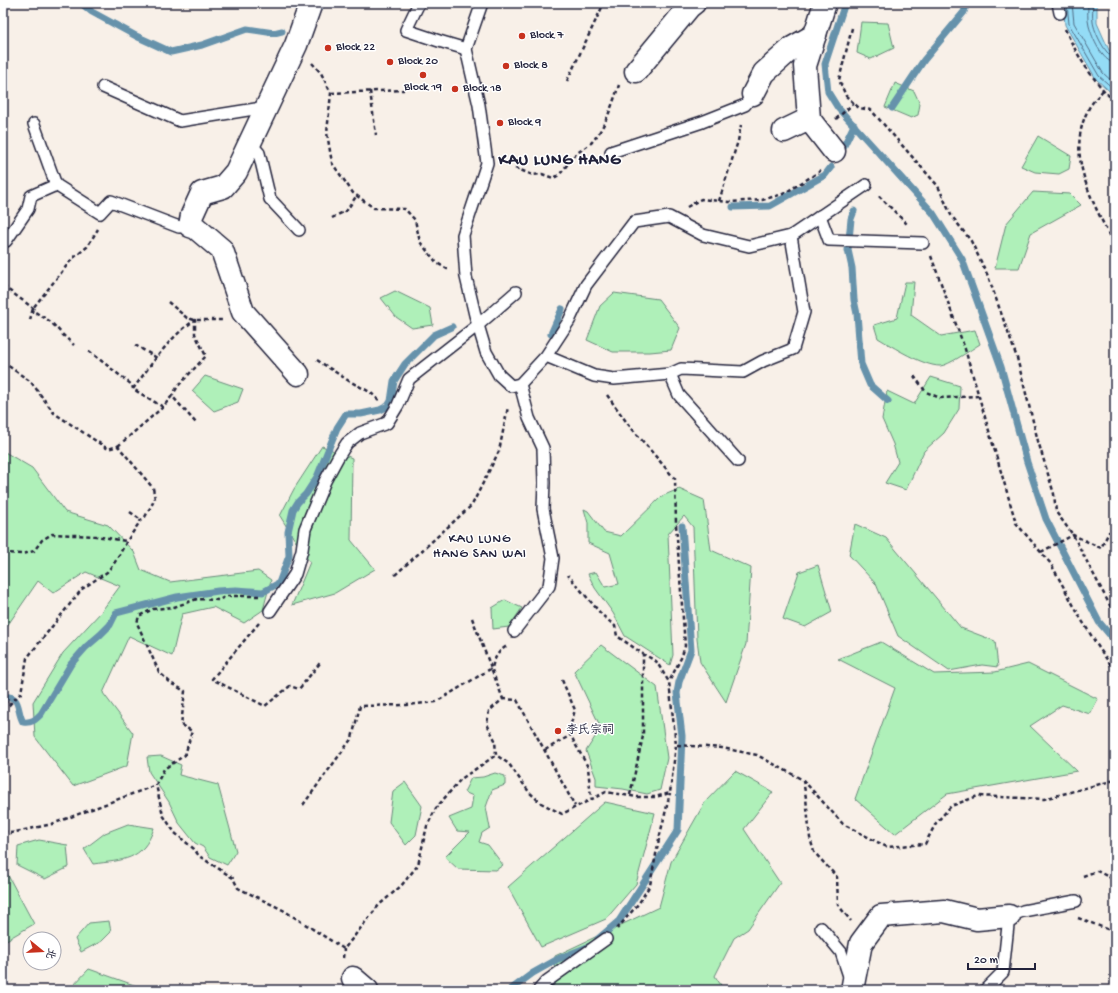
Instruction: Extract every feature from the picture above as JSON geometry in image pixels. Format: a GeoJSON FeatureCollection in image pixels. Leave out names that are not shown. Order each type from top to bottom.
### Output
{"type":"FeatureCollection","features":[{"type":"Feature","properties":{"kind":"street"},"geometry":{"type":"LineString","coordinates":[[298,374],[243,312],[222,250],[196,228],[190,226],[192,215],[202,193],[223,187],[236,172],[296,45],[310,3]]}},
{"type":"Feature","properties":{"kind":"street"},"geometry":{"type":"LineString","coordinates":[[825,3],[805,66],[809,119],[834,151]]}},
{"type":"Feature","properties":{"kind":"street"},"geometry":{"type":"LineString","coordinates":[[636,71],[690,4]]}},
{"type":"Feature","properties":{"kind":"street"},"geometry":{"type":"LineString","coordinates":[[749,100],[764,73],[792,48],[815,35]]}},
{"type":"Feature","properties":{"kind":"street"},"geometry":{"type":"LineString","coordinates":[[784,131],[809,119]]}},
{"type":"Feature","properties":{"kind":"street"},"geometry":{"type":"LineString","coordinates":[[852,988],[861,942],[881,916],[944,911],[977,919],[1009,916]]}},
{"type":"Feature","properties":{"kind":"lane"},"geometry":{"type":"LineString","coordinates":[[419,3],[406,30],[466,48]]}},
{"type":"Feature","properties":{"kind":"lane"},"geometry":{"type":"LineString","coordinates":[[482,3],[466,48],[479,105],[488,163],[463,235],[466,277],[486,352],[499,375],[516,385],[543,448],[543,509],[553,558],[549,586],[514,631]]}},
{"type":"Feature","properties":{"kind":"lane"},"geometry":{"type":"LineString","coordinates":[[103,87],[180,121],[267,107]]}},
{"type":"Feature","properties":{"kind":"lane"},"geometry":{"type":"LineString","coordinates":[[611,152],[702,122],[749,100]]}},
{"type":"Feature","properties":{"kind":"lane"},"geometry":{"type":"LineString","coordinates":[[34,124],[56,185],[100,213],[111,201],[180,227],[190,226]]}},
{"type":"Feature","properties":{"kind":"lane"},"geometry":{"type":"LineString","coordinates":[[250,143],[259,152],[270,199],[299,230]]}},
{"type":"Feature","properties":{"kind":"lane"},"geometry":{"type":"LineString","coordinates":[[6,240],[28,209],[31,196],[56,185]]}},
{"type":"Feature","properties":{"kind":"lane"},"geometry":{"type":"LineString","coordinates":[[516,385],[546,356],[569,321],[586,285],[634,222],[669,217],[703,234],[749,246],[791,236],[866,185]]}},
{"type":"Feature","properties":{"kind":"lane"},"geometry":{"type":"LineString","coordinates":[[820,216],[829,240],[923,243]]}},
{"type":"Feature","properties":{"kind":"lane"},"geometry":{"type":"LineString","coordinates":[[546,356],[594,376],[614,379],[670,374],[682,369],[743,372],[763,361],[793,349],[804,312],[791,236]]}},
{"type":"Feature","properties":{"kind":"lane"},"geometry":{"type":"LineString","coordinates":[[270,611],[295,574],[302,550],[305,529],[325,481],[347,443],[360,433],[387,423],[398,406],[409,379],[478,325],[516,292]]}},
{"type":"Feature","properties":{"kind":"lane"},"geometry":{"type":"LineString","coordinates":[[670,374],[678,395],[738,461]]}},
{"type":"Feature","properties":{"kind":"lane"},"geometry":{"type":"LineString","coordinates":[[985,990],[1003,972],[1009,916],[1023,911],[1076,901]]}},
{"type":"Feature","properties":{"kind":"lane"},"geometry":{"type":"LineString","coordinates":[[821,928],[841,952],[852,988]]}},
{"type":"Feature","properties":{"kind":"lane"},"geometry":{"type":"LineString","coordinates":[[539,990],[547,981],[606,939]]}},
{"type":"Feature","properties":{"kind":"path"},"geometry":{"type":"LineString","coordinates":[[567,81],[604,3]]}},
{"type":"Feature","properties":{"kind":"path"},"geometry":{"type":"LineString","coordinates":[[1059,8],[1063,24],[1086,68],[1103,90],[1115,102]]}},
{"type":"Feature","properties":{"kind":"path"},"geometry":{"type":"LineString","coordinates":[[852,28],[839,80],[846,96],[859,108],[871,110],[938,186],[951,215],[971,241],[988,276],[1017,358],[1038,441],[1054,494],[1056,512],[1073,535],[1115,615]]}},
{"type":"Feature","properties":{"kind":"path"},"geometry":{"type":"LineString","coordinates":[[296,45],[321,74],[331,93],[327,133],[332,163],[353,193],[374,208],[405,209],[415,220],[420,242],[437,263],[456,274],[466,277]]}},
{"type":"Feature","properties":{"kind":"path"},"geometry":{"type":"LineString","coordinates":[[515,168],[533,175],[542,174],[554,178],[559,176],[574,156],[591,142],[601,130],[612,106],[622,76],[636,71]]}},
{"type":"Feature","properties":{"kind":"path"},"geometry":{"type":"LineString","coordinates":[[331,93],[370,90],[404,90]]}},
{"type":"Feature","properties":{"kind":"path"},"geometry":{"type":"LineString","coordinates":[[370,90],[376,135]]}},
{"type":"Feature","properties":{"kind":"path"},"geometry":{"type":"LineString","coordinates":[[1103,90],[1088,109],[1080,129],[1079,160],[1084,179],[1115,247]]}},
{"type":"Feature","properties":{"kind":"path"},"geometry":{"type":"LineString","coordinates":[[719,201],[749,100]]}},
{"type":"Feature","properties":{"kind":"path"},"geometry":{"type":"LineString","coordinates":[[837,119],[854,103]]}},
{"type":"Feature","properties":{"kind":"path"},"geometry":{"type":"LineString","coordinates":[[866,185],[918,233],[930,255],[960,334],[1016,523],[1051,564],[1081,619],[1099,648],[1113,668],[1115,668]]}},
{"type":"Feature","properties":{"kind":"path"},"geometry":{"type":"LineString","coordinates":[[332,218],[347,210],[357,195]]}},
{"type":"Feature","properties":{"kind":"path"},"geometry":{"type":"LineString","coordinates":[[30,320],[33,308],[72,259],[87,247],[99,226],[100,213]]}},
{"type":"Feature","properties":{"kind":"path"},"geometry":{"type":"LineString","coordinates":[[3,286],[33,308],[35,312],[51,322],[74,345]]}},
{"type":"Feature","properties":{"kind":"path"},"geometry":{"type":"LineString","coordinates":[[168,302],[187,318],[195,320],[220,321],[243,312]]}},
{"type":"Feature","properties":{"kind":"path"},"geometry":{"type":"LineString","coordinates":[[134,390],[157,358],[183,328],[195,320]]}},
{"type":"Feature","properties":{"kind":"path"},"geometry":{"type":"LineString","coordinates":[[3,362],[31,382],[54,413],[108,448],[118,446],[163,407],[178,386],[206,356],[195,334],[195,320]]}},
{"type":"Feature","properties":{"kind":"path"},"geometry":{"type":"LineString","coordinates":[[135,345],[157,358]]}},
{"type":"Feature","properties":{"kind":"path"},"geometry":{"type":"LineString","coordinates":[[89,350],[132,385],[134,390],[163,407]]}},
{"type":"Feature","properties":{"kind":"path"},"geometry":{"type":"LineString","coordinates":[[594,376],[628,424],[675,479],[676,524],[685,646],[682,656],[669,682]]}},
{"type":"Feature","properties":{"kind":"path"},"geometry":{"type":"LineString","coordinates":[[914,376],[926,392],[940,398],[979,396]]}},
{"type":"Feature","properties":{"kind":"path"},"geometry":{"type":"LineString","coordinates":[[395,575],[472,505],[499,451],[516,385]]}},
{"type":"Feature","properties":{"kind":"path"},"geometry":{"type":"LineString","coordinates":[[172,396],[196,423]]}},
{"type":"Feature","properties":{"kind":"path"},"geometry":{"type":"LineString","coordinates":[[3,702],[6,702],[9,705],[21,693],[27,658],[82,589],[107,572],[115,562],[141,520],[145,517],[155,499],[152,488],[118,446]]}},
{"type":"Feature","properties":{"kind":"path"},"geometry":{"type":"LineString","coordinates":[[130,512],[141,520]]}},
{"type":"Feature","properties":{"kind":"path"},"geometry":{"type":"LineString","coordinates":[[1073,535],[1101,548],[1109,532],[1115,532]]}},
{"type":"Feature","properties":{"kind":"path"},"geometry":{"type":"LineString","coordinates":[[3,553],[23,554],[34,551],[42,540],[52,534],[96,536],[127,541]]}},
{"type":"Feature","properties":{"kind":"path"},"geometry":{"type":"LineString","coordinates":[[1041,552],[1073,535]]}},
{"type":"Feature","properties":{"kind":"path"},"geometry":{"type":"LineString","coordinates":[[564,571],[602,615],[615,626],[617,636],[656,661],[669,682],[676,745],[670,793],[650,885],[640,903],[620,926],[606,939]]}},
{"type":"Feature","properties":{"kind":"path"},"geometry":{"type":"LineString","coordinates":[[264,595],[252,597],[226,596],[219,600],[197,599],[174,607],[153,609],[139,616],[137,623],[159,672],[172,684],[185,691],[182,725],[192,732],[185,755],[164,769],[156,784],[163,815],[176,833],[194,849],[199,856],[233,878],[238,888],[283,910],[344,949],[379,905],[401,886],[418,865],[427,826],[436,808],[461,779],[496,754]]}},
{"type":"Feature","properties":{"kind":"path"},"geometry":{"type":"LineString","coordinates":[[270,611],[212,679],[265,706],[290,686],[299,689],[320,664]]}},
{"type":"Feature","properties":{"kind":"path"},"geometry":{"type":"LineString","coordinates":[[472,618],[503,699]]}},
{"type":"Feature","properties":{"kind":"path"},"geometry":{"type":"LineString","coordinates":[[492,668],[493,660],[502,648],[509,645]]}},
{"type":"Feature","properties":{"kind":"path"},"geometry":{"type":"LineString","coordinates":[[630,796],[643,736],[643,654]]}},
{"type":"Feature","properties":{"kind":"path"},"geometry":{"type":"LineString","coordinates":[[303,805],[352,738],[360,706],[407,705],[436,702],[492,668]]}},
{"type":"Feature","properties":{"kind":"path"},"geometry":{"type":"LineString","coordinates":[[562,680],[575,710],[569,730],[588,767],[591,798]]}},
{"type":"Feature","properties":{"kind":"path"},"geometry":{"type":"LineString","coordinates":[[575,806],[517,700],[503,699],[489,711],[486,724],[495,740],[496,754],[509,764],[529,792],[541,803],[562,814],[591,798],[606,792],[630,796],[655,797],[670,793]]}},
{"type":"Feature","properties":{"kind":"path"},"geometry":{"type":"LineString","coordinates":[[545,750],[571,735]]}},
{"type":"Feature","properties":{"kind":"path"},"geometry":{"type":"LineString","coordinates":[[676,745],[722,748],[757,755],[803,780],[843,824],[887,847],[925,844],[936,823],[951,806],[978,796],[1044,798],[1115,780]]}},
{"type":"Feature","properties":{"kind":"path"},"geometry":{"type":"LineString","coordinates":[[803,780],[810,838],[814,852],[837,877],[838,905],[853,923],[861,942]]}},
{"type":"Feature","properties":{"kind":"path"},"geometry":{"type":"LineString","coordinates":[[3,831],[11,834],[52,824],[156,784]]}},
{"type":"Feature","properties":{"kind":"path"},"geometry":{"type":"LineString","coordinates":[[1083,876],[1097,871],[1115,880]]}},
{"type":"Feature","properties":{"kind":"green space"},"geometry":{"type":"Polygon","coordinates":[[[861,22],[888,23],[894,48],[871,59],[857,53],[861,22]]]}},
{"type":"Feature","properties":{"kind":"green space"},"geometry":{"type":"Polygon","coordinates":[[[895,83],[914,91],[920,104],[918,115],[911,118],[885,107],[895,83]]]}},
{"type":"Feature","properties":{"kind":"green space"},"geometry":{"type":"Polygon","coordinates":[[[1038,136],[1071,156],[1069,169],[1059,174],[1035,172],[1021,166],[1038,136]]]}},
{"type":"Feature","properties":{"kind":"green space"},"geometry":{"type":"Polygon","coordinates":[[[1033,192],[1070,194],[1081,205],[1031,233],[1019,268],[995,268],[1006,224],[1033,192]]]}},
{"type":"Feature","properties":{"kind":"green space"},"geometry":{"type":"Polygon","coordinates":[[[905,282],[914,282],[911,315],[941,336],[975,330],[980,344],[954,360],[940,366],[917,360],[878,338],[874,325],[897,318],[905,282]]]}},
{"type":"Feature","properties":{"kind":"green space"},"geometry":{"type":"Polygon","coordinates":[[[395,291],[430,308],[433,325],[412,328],[396,317],[381,298],[395,291]]]}},
{"type":"Feature","properties":{"kind":"green space"},"geometry":{"type":"Polygon","coordinates":[[[614,293],[658,299],[680,328],[671,350],[650,352],[613,352],[587,340],[600,306],[614,293]]]}},
{"type":"Feature","properties":{"kind":"green space"},"geometry":{"type":"Polygon","coordinates":[[[205,376],[243,389],[238,402],[214,411],[192,391],[205,376]]]}},
{"type":"Feature","properties":{"kind":"green space"},"geometry":{"type":"Polygon","coordinates":[[[931,377],[960,386],[959,409],[944,433],[924,451],[906,490],[885,483],[898,462],[893,444],[882,419],[887,391],[914,404],[931,377]]]}},
{"type":"Feature","properties":{"kind":"green space"},"geometry":{"type":"Polygon","coordinates":[[[322,446],[352,458],[351,540],[375,569],[335,593],[292,605],[310,562],[280,516],[294,489],[322,446]]]}},
{"type":"Feature","properties":{"kind":"green space"},"geometry":{"type":"Polygon","coordinates":[[[3,451],[32,468],[65,512],[108,525],[134,552],[141,570],[170,582],[258,571],[271,580],[263,610],[244,623],[213,607],[182,614],[172,656],[129,636],[103,693],[133,733],[127,766],[73,786],[35,737],[33,702],[63,653],[101,612],[120,586],[86,572],[53,593],[38,581],[3,632],[3,451]]]}},
{"type":"Feature","properties":{"kind":"green space"},"geometry":{"type":"Polygon","coordinates":[[[679,489],[704,500],[711,550],[751,568],[746,644],[726,702],[700,662],[697,639],[693,527],[684,516],[668,534],[673,655],[670,665],[625,636],[613,613],[595,588],[588,574],[596,572],[605,587],[619,584],[610,553],[588,543],[588,523],[584,509],[588,511],[604,532],[621,536],[662,496],[679,489]]]}},
{"type":"Feature","properties":{"kind":"green space"},"geometry":{"type":"Polygon","coordinates":[[[855,524],[886,538],[961,628],[995,641],[998,667],[982,665],[949,671],[898,636],[876,584],[849,555],[855,524]]]}},
{"type":"Feature","properties":{"kind":"green space"},"geometry":{"type":"Polygon","coordinates":[[[818,565],[832,612],[805,627],[783,619],[799,572],[818,565]]]}},
{"type":"Feature","properties":{"kind":"green space"},"geometry":{"type":"Polygon","coordinates":[[[505,600],[522,608],[509,627],[493,629],[492,608],[505,600]]]}},
{"type":"Feature","properties":{"kind":"green space"},"geometry":{"type":"Polygon","coordinates":[[[881,642],[934,674],[995,672],[1028,664],[1098,699],[1090,714],[1062,705],[1030,726],[1077,771],[947,794],[895,834],[855,799],[895,688],[838,659],[881,642]]]}},
{"type":"Feature","properties":{"kind":"green space"},"geometry":{"type":"Polygon","coordinates":[[[601,645],[657,687],[667,758],[660,790],[647,794],[623,789],[596,786],[596,778],[586,751],[601,728],[574,671],[601,645]]]}},
{"type":"Feature","properties":{"kind":"green space"},"geometry":{"type":"Polygon","coordinates":[[[161,756],[181,765],[179,775],[218,785],[236,851],[227,865],[210,857],[203,847],[195,843],[179,823],[169,802],[149,772],[147,757],[161,756]]]}},
{"type":"Feature","properties":{"kind":"green space"},"geometry":{"type":"Polygon","coordinates":[[[735,771],[773,792],[744,829],[780,883],[748,929],[734,938],[715,976],[724,990],[548,990],[555,984],[555,956],[659,907],[671,862],[705,802],[735,771]]]}},
{"type":"Feature","properties":{"kind":"green space"},"geometry":{"type":"Polygon","coordinates":[[[495,773],[505,776],[505,785],[492,790],[486,807],[490,828],[482,833],[479,842],[488,845],[503,865],[496,870],[458,869],[445,857],[470,832],[457,831],[449,818],[471,809],[473,796],[464,792],[471,778],[483,777],[495,773]]]}},
{"type":"Feature","properties":{"kind":"green space"},"geometry":{"type":"Polygon","coordinates":[[[405,782],[422,806],[416,835],[406,845],[389,822],[393,791],[405,782]]]}},
{"type":"Feature","properties":{"kind":"green space"},"geometry":{"type":"Polygon","coordinates":[[[605,802],[655,813],[636,884],[606,919],[541,947],[508,887],[605,802]]]}},
{"type":"Feature","properties":{"kind":"green space"},"geometry":{"type":"Polygon","coordinates":[[[128,824],[154,828],[144,847],[138,853],[123,860],[93,864],[84,849],[105,833],[128,824]]]}},
{"type":"Feature","properties":{"kind":"green space"},"geometry":{"type":"Polygon","coordinates":[[[39,840],[67,845],[69,867],[45,879],[17,865],[18,846],[39,840]]]}},
{"type":"Feature","properties":{"kind":"green space"},"geometry":{"type":"Polygon","coordinates":[[[3,866],[34,924],[3,942],[3,866]]]}},
{"type":"Feature","properties":{"kind":"green space"},"geometry":{"type":"Polygon","coordinates":[[[109,921],[111,932],[102,941],[81,952],[75,939],[89,923],[109,921]]]}},
{"type":"Feature","properties":{"kind":"green space"},"geometry":{"type":"Polygon","coordinates":[[[89,969],[148,990],[69,990],[89,969]]]}},
{"type":"Feature","properties":{"kind":"water"},"geometry":{"type":"Polygon","coordinates":[[[1063,3],[1097,3],[1097,23],[1109,50],[1115,55],[1115,96],[1096,79],[1065,25],[1063,3]]]}},
{"type":"Feature","properties":{"kind":"waterway"},"geometry":{"type":"LineString","coordinates":[[81,3],[92,12],[136,36],[171,52],[202,45],[247,29],[274,33],[282,31]]}},
{"type":"Feature","properties":{"kind":"waterway"},"geometry":{"type":"LineString","coordinates":[[316,12],[323,3]]}},
{"type":"Feature","properties":{"kind":"waterway"},"geometry":{"type":"LineString","coordinates":[[845,3],[825,64],[828,92],[838,108],[933,213],[962,259],[1001,367],[1027,462],[1046,519],[1099,622],[1115,641]]}},
{"type":"Feature","properties":{"kind":"waterway"},"geometry":{"type":"LineString","coordinates":[[892,108],[924,60],[964,12],[967,3]]}},
{"type":"Feature","properties":{"kind":"waterway"},"geometry":{"type":"LineString","coordinates":[[840,154],[854,125]]}},
{"type":"Feature","properties":{"kind":"waterway"},"geometry":{"type":"LineString","coordinates":[[733,207],[770,206],[825,175],[831,167]]}},
{"type":"Feature","properties":{"kind":"waterway"},"geometry":{"type":"LineString","coordinates":[[854,211],[851,219],[848,250],[852,268],[861,364],[870,385],[888,401]]}},
{"type":"Feature","properties":{"kind":"waterway"},"geometry":{"type":"LineString","coordinates":[[551,334],[562,309]]}},
{"type":"Feature","properties":{"kind":"waterway"},"geometry":{"type":"LineString","coordinates":[[3,697],[13,698],[16,701],[23,722],[29,722],[35,719],[41,714],[71,664],[86,647],[110,625],[116,613],[177,597],[218,591],[236,590],[263,592],[279,583],[289,556],[288,532],[293,510],[317,477],[337,428],[346,414],[361,414],[380,410],[388,406],[391,401],[394,381],[405,364],[434,335],[452,327]]}},
{"type":"Feature","properties":{"kind":"waterway"},"geometry":{"type":"LineString","coordinates":[[598,939],[619,921],[678,830],[682,736],[677,693],[679,682],[691,650],[682,526]]}},
{"type":"Feature","properties":{"kind":"waterway"},"geometry":{"type":"LineString","coordinates":[[510,990],[533,973],[558,959],[590,946]]}},
{"type":"Feature","properties":{"kind":"place","name":"Block 7"},"geometry":{"type":"Point","coordinates":[522,36]}},
{"type":"Feature","properties":{"kind":"place","name":"Block 22"},"geometry":{"type":"Point","coordinates":[328,48]}},
{"type":"Feature","properties":{"kind":"place","name":"Block 20"},"geometry":{"type":"Point","coordinates":[390,62]}},
{"type":"Feature","properties":{"kind":"place","name":"Block 8"},"geometry":{"type":"Point","coordinates":[506,66]}},
{"type":"Feature","properties":{"kind":"place","name":"Block 19"},"geometry":{"type":"Point","coordinates":[423,75]}},
{"type":"Feature","properties":{"kind":"place","name":"Block 18"},"geometry":{"type":"Point","coordinates":[455,89]}},
{"type":"Feature","properties":{"kind":"place","name":"Block 9"},"geometry":{"type":"Point","coordinates":[500,123]}},
{"type":"Feature","properties":{"kind":"place","name":"李氏宗祠"},"geometry":{"type":"Point","coordinates":[558,731]}},
{"type":"Feature","properties":{"kind":"district","name":"KAU LUNG HANG"},"geometry":{"type":"Point","coordinates":[560,161]}},
{"type":"Feature","properties":{"kind":"district","name":"KAU LUNG HANG SAN WAI"},"geometry":{"type":"Point","coordinates":[480,546]}}]}
